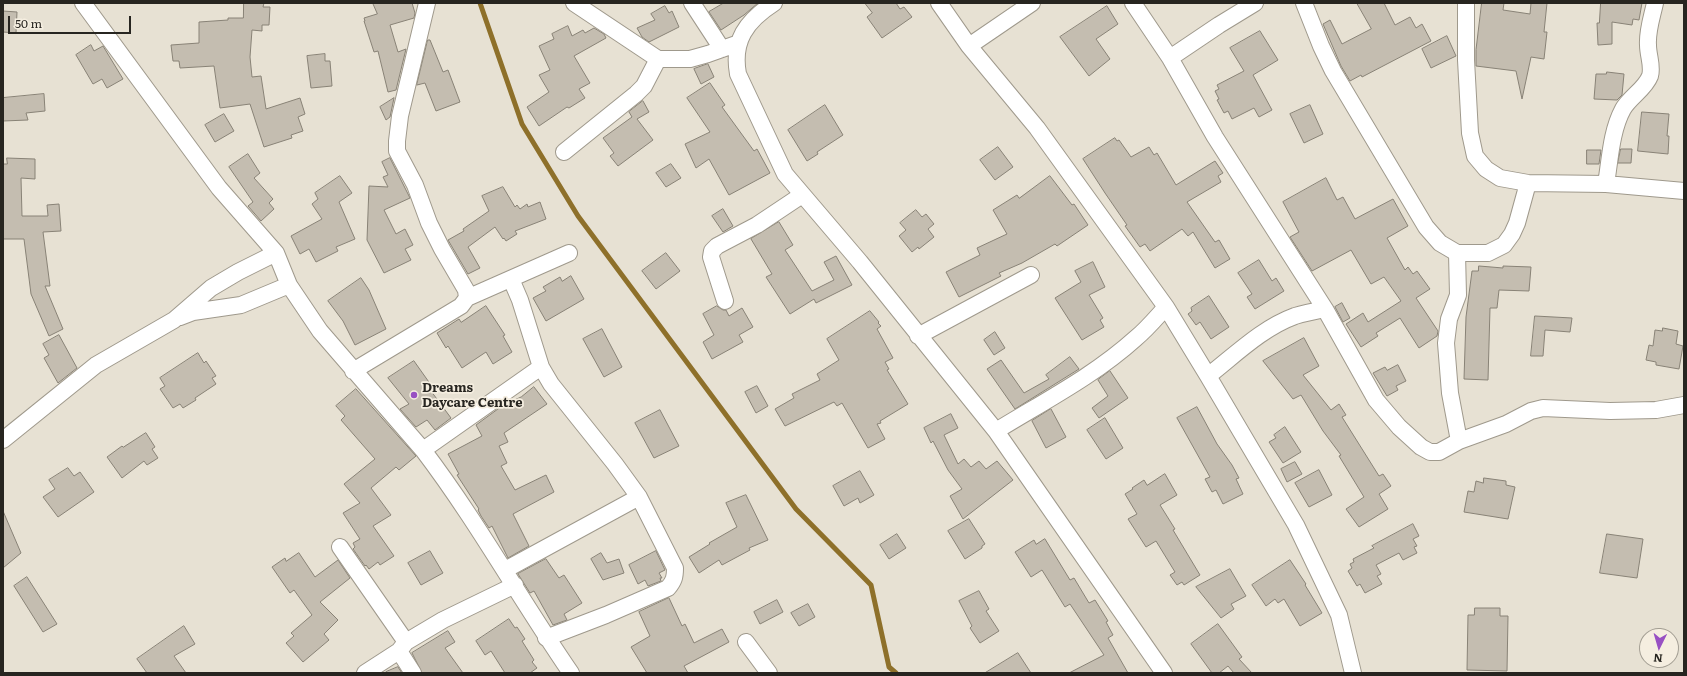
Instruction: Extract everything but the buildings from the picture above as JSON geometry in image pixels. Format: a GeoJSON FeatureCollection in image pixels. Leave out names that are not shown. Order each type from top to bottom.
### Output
{"type":"FeatureCollection","features":[{"type":"Feature","properties":{"kind":"street"},"geometry":{"type":"LineString","coordinates":[[83,3],[219,188],[276,253],[289,285],[320,331],[353,371],[423,450],[515,585],[546,638],[571,673]]}},
{"type":"Feature","properties":{"kind":"street"},"geometry":{"type":"LineString","coordinates":[[427,3],[400,116],[397,151],[415,185],[429,223],[466,290],[467,298]]}},
{"type":"Feature","properties":{"kind":"street"},"geometry":{"type":"LineString","coordinates":[[574,3],[658,59],[690,59],[739,43]]}},
{"type":"Feature","properties":{"kind":"street"},"geometry":{"type":"LineString","coordinates":[[692,3],[722,49]]}},
{"type":"Feature","properties":{"kind":"street"},"geometry":{"type":"LineString","coordinates":[[774,3],[759,12],[748,24],[739,43],[735,60],[738,74],[785,174],[860,262],[918,336],[996,431],[1164,673]]}},
{"type":"Feature","properties":{"kind":"street"},"geometry":{"type":"LineString","coordinates":[[940,3],[969,46],[1038,128],[1166,308],[1208,376],[1296,525],[1339,615],[1353,673]]}},
{"type":"Feature","properties":{"kind":"street"},"geometry":{"type":"LineString","coordinates":[[969,46],[1032,3]]}},
{"type":"Feature","properties":{"kind":"street"},"geometry":{"type":"LineString","coordinates":[[1134,3],[1170,58],[1215,137],[1325,309],[1376,400],[1399,427],[1421,447],[1430,452],[1439,452],[1459,441],[1506,424],[1531,411],[1543,408],[1610,411],[1656,410],[1684,405]]}},
{"type":"Feature","properties":{"kind":"street"},"geometry":{"type":"LineString","coordinates":[[1170,58],[1255,3]]}},
{"type":"Feature","properties":{"kind":"street"},"geometry":{"type":"LineString","coordinates":[[1304,3],[1333,72],[1426,227],[1440,243],[1457,253],[1488,253],[1504,245],[1512,234],[1517,223],[1528,182]]}},
{"type":"Feature","properties":{"kind":"street"},"geometry":{"type":"LineString","coordinates":[[1466,3],[1466,60],[1470,133],[1475,156],[1486,169],[1500,178],[1528,182],[1606,184],[1684,191]]}},
{"type":"Feature","properties":{"kind":"street"},"geometry":{"type":"LineString","coordinates":[[1606,184],[1613,138],[1619,118],[1626,103],[1648,80],[1650,74],[1651,67],[1648,38],[1655,3]]}},
{"type":"Feature","properties":{"kind":"street"},"geometry":{"type":"LineString","coordinates":[[564,152],[636,94],[644,86],[658,59]]}},
{"type":"Feature","properties":{"kind":"street"},"geometry":{"type":"LineString","coordinates":[[725,301],[711,257],[712,251],[718,246],[757,225],[802,195]]}},
{"type":"Feature","properties":{"kind":"street"},"geometry":{"type":"LineString","coordinates":[[174,320],[211,288],[238,272],[276,253]]}},
{"type":"Feature","properties":{"kind":"street"},"geometry":{"type":"LineString","coordinates":[[353,371],[461,306],[467,298],[569,253]]}},
{"type":"Feature","properties":{"kind":"street"},"geometry":{"type":"LineString","coordinates":[[1457,253],[1458,296],[1449,319],[1446,343],[1450,393],[1459,441]]}},
{"type":"Feature","properties":{"kind":"street"},"geometry":{"type":"LineString","coordinates":[[918,336],[1031,275]]}},
{"type":"Feature","properties":{"kind":"street"},"geometry":{"type":"LineString","coordinates":[[511,279],[520,300],[541,367],[551,384],[615,464],[638,497],[675,568],[673,583],[668,588],[606,615],[546,638]]}},
{"type":"Feature","properties":{"kind":"street"},"geometry":{"type":"LineString","coordinates":[[3,440],[96,365],[174,320],[193,312],[241,305],[289,285]]}},
{"type":"Feature","properties":{"kind":"street"},"geometry":{"type":"LineString","coordinates":[[996,431],[1087,376],[1137,338],[1166,308]]}},
{"type":"Feature","properties":{"kind":"street"},"geometry":{"type":"LineString","coordinates":[[1208,376],[1263,333],[1280,323],[1295,316],[1325,309]]}},
{"type":"Feature","properties":{"kind":"street"},"geometry":{"type":"LineString","coordinates":[[423,450],[541,367]]}},
{"type":"Feature","properties":{"kind":"street"},"geometry":{"type":"LineString","coordinates":[[505,570],[638,497]]}},
{"type":"Feature","properties":{"kind":"street"},"geometry":{"type":"LineString","coordinates":[[340,547],[402,646],[414,673]]}},
{"type":"Feature","properties":{"kind":"street"},"geometry":{"type":"LineString","coordinates":[[365,673],[402,646],[443,620],[515,585]]}},
{"type":"Feature","properties":{"kind":"street"},"geometry":{"type":"LineString","coordinates":[[746,642],[769,673]]}},
{"type":"Feature","properties":{"kind":"waterway"},"geometry":{"type":"LineString","coordinates":[[480,3],[522,124],[578,216],[796,509],[871,585],[889,667],[896,673]]}},
{"type":"Feature","properties":{"kind":"place","name":"Dreams Daycare Centre"},"geometry":{"type":"Point","coordinates":[414,395]}}]}
